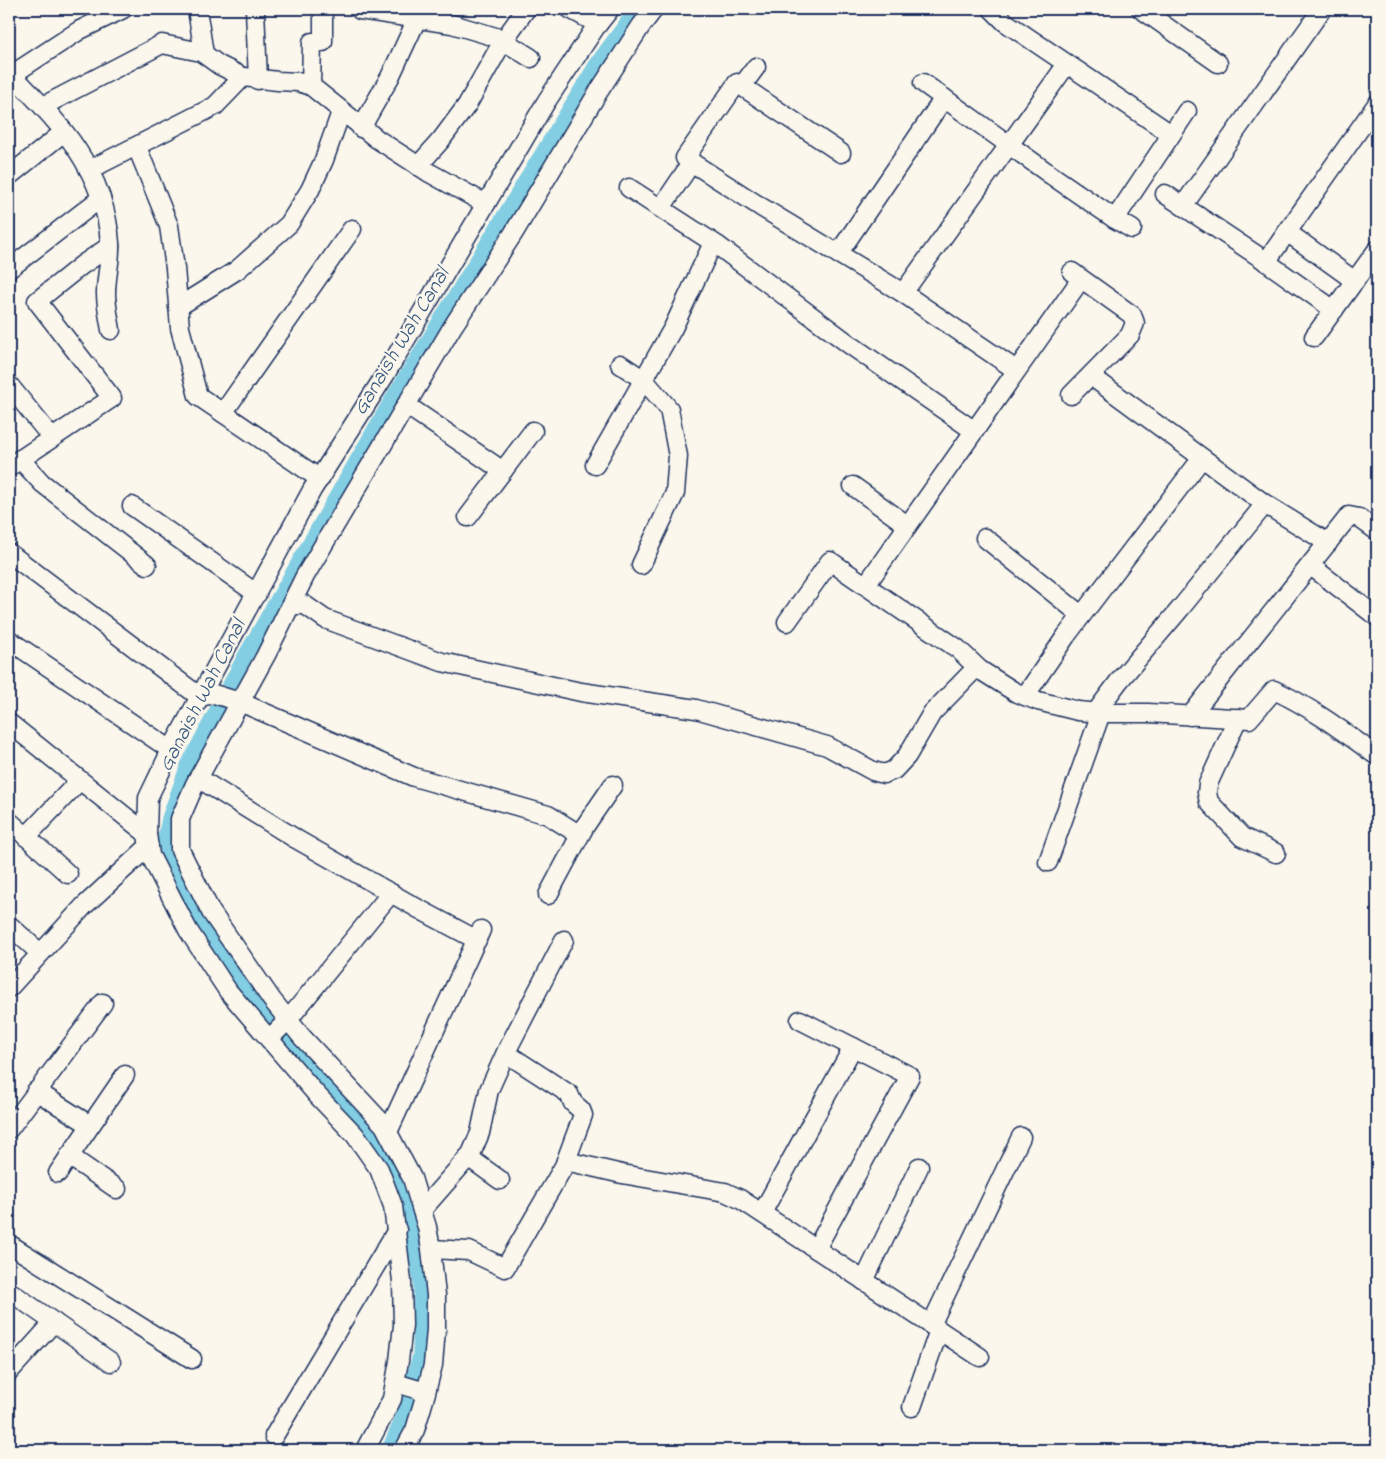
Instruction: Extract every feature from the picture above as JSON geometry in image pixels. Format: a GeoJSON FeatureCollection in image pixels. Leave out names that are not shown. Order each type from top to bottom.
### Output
{"type":"FeatureCollection","features":[{"type":"Feature","properties":{"kind":"street"},"geometry":{"type":"LineString","coordinates":[[111,330],[106,292],[110,246],[107,216],[90,170],[64,132],[43,106],[10,74],[80,30],[123,9]]}},
{"type":"Feature","properties":{"kind":"street"},"geometry":{"type":"LineString","coordinates":[[197,9],[204,54]]}},
{"type":"Feature","properties":{"kind":"street"},"geometry":{"type":"LineString","coordinates":[[90,170],[215,106],[250,78],[254,9]]}},
{"type":"Feature","properties":{"kind":"street"},"geometry":{"type":"LineString","coordinates":[[311,86],[312,42],[323,42],[323,9]]}},
{"type":"Feature","properties":{"kind":"street"},"geometry":{"type":"LineString","coordinates":[[418,166],[441,140],[467,105],[503,41],[526,9]]}},
{"type":"Feature","properties":{"kind":"street"},"geometry":{"type":"LineString","coordinates":[[570,9],[598,24]]}},
{"type":"Feature","properties":{"kind":"street"},"geometry":{"type":"LineString","coordinates":[[365,1450],[392,1399],[412,1388],[433,1364],[436,1295],[431,1249],[412,1178],[388,1132],[366,1104],[308,1044],[278,1030],[228,991],[188,930],[154,862],[148,840],[148,798],[170,750],[207,696],[257,594],[320,478],[385,375],[546,102],[610,9]]}},
{"type":"Feature","properties":{"kind":"street"},"geometry":{"type":"LineString","coordinates":[[404,1450],[415,1430],[412,1388],[403,1325],[402,1281],[393,1206],[379,1169],[356,1135],[317,1095],[278,1030],[237,952],[212,912],[180,850],[180,819],[185,804],[237,701],[266,656],[305,576],[406,405],[597,94],[654,9]]}},
{"type":"Feature","properties":{"kind":"street"},"geometry":{"type":"LineString","coordinates":[[992,9],[1005,22],[1171,134]]}},
{"type":"Feature","properties":{"kind":"street"},"geometry":{"type":"LineString","coordinates":[[1141,9],[1218,63]]}},
{"type":"Feature","properties":{"kind":"street"},"geometry":{"type":"LineString","coordinates":[[1183,206],[1322,9]]}},
{"type":"Feature","properties":{"kind":"street"},"geometry":{"type":"LineString","coordinates":[[360,10],[452,24],[503,41],[531,58]]}},
{"type":"Feature","properties":{"kind":"street"},"geometry":{"type":"LineString","coordinates":[[361,128],[390,77],[417,19]]}},
{"type":"Feature","properties":{"kind":"street"},"geometry":{"type":"LineString","coordinates":[[43,106],[162,44],[201,52],[219,65],[250,78],[298,82],[311,86],[361,128],[418,166],[486,204]]}},
{"type":"Feature","properties":{"kind":"street"},"geometry":{"type":"LineString","coordinates":[[904,293],[1067,64]]}},
{"type":"Feature","properties":{"kind":"street"},"geometry":{"type":"LineString","coordinates":[[742,86],[756,67]]}},
{"type":"Feature","properties":{"kind":"street"},"geometry":{"type":"LineString","coordinates":[[841,154],[737,83],[685,158],[904,293],[1016,370]]}},
{"type":"Feature","properties":{"kind":"street"},"geometry":{"type":"LineString","coordinates":[[924,83],[1009,145],[1132,229]]}},
{"type":"Feature","properties":{"kind":"street"},"geometry":{"type":"LineString","coordinates":[[838,254],[944,98]]}},
{"type":"Feature","properties":{"kind":"street"},"geometry":{"type":"LineString","coordinates":[[1266,262],[1377,104]]}},
{"type":"Feature","properties":{"kind":"street"},"geometry":{"type":"LineString","coordinates":[[178,307],[237,270],[289,224],[310,190],[324,160],[341,112]]}},
{"type":"Feature","properties":{"kind":"street"},"geometry":{"type":"LineString","coordinates":[[1115,219],[1186,112]]}},
{"type":"Feature","properties":{"kind":"street"},"geometry":{"type":"LineString","coordinates":[[9,176],[64,132]]}},
{"type":"Feature","properties":{"kind":"street"},"geometry":{"type":"LineString","coordinates":[[137,146],[169,226],[180,328],[198,396],[320,478]]}},
{"type":"Feature","properties":{"kind":"street"},"geometry":{"type":"LineString","coordinates":[[661,208],[692,162]]}},
{"type":"Feature","properties":{"kind":"street"},"geometry":{"type":"LineString","coordinates":[[629,188],[713,242],[849,344],[973,430]]}},
{"type":"Feature","properties":{"kind":"street"},"geometry":{"type":"LineString","coordinates":[[1165,194],[1334,310]]}},
{"type":"Feature","properties":{"kind":"street"},"geometry":{"type":"LineString","coordinates":[[9,269],[101,198]]}},
{"type":"Feature","properties":{"kind":"street"},"geometry":{"type":"LineString","coordinates":[[223,413],[352,229]]}},
{"type":"Feature","properties":{"kind":"street"},"geometry":{"type":"LineString","coordinates":[[1287,232],[1355,281]]}},
{"type":"Feature","properties":{"kind":"street"},"geometry":{"type":"LineString","coordinates":[[594,465],[673,328],[713,242]]}},
{"type":"Feature","properties":{"kind":"street"},"geometry":{"type":"LineString","coordinates":[[110,246],[82,264],[37,301],[112,398],[15,463],[147,565]]}},
{"type":"Feature","properties":{"kind":"street"},"geometry":{"type":"LineString","coordinates":[[1314,338],[1355,281],[1372,269],[1377,250]]}},
{"type":"Feature","properties":{"kind":"street"},"geometry":{"type":"LineString","coordinates":[[866,585],[1016,370],[1076,275],[1132,314],[1135,323],[1130,335],[1071,395]]}},
{"type":"Feature","properties":{"kind":"street"},"geometry":{"type":"LineString","coordinates":[[620,364],[644,380],[669,408],[678,456],[675,493],[641,565]]}},
{"type":"Feature","properties":{"kind":"street"},"geometry":{"type":"LineString","coordinates":[[1091,376],[1265,504],[1328,543]]}},
{"type":"Feature","properties":{"kind":"street"},"geometry":{"type":"LineString","coordinates":[[9,385],[52,438]]}},
{"type":"Feature","properties":{"kind":"street"},"geometry":{"type":"LineString","coordinates":[[406,405],[503,471]]}},
{"type":"Feature","properties":{"kind":"street"},"geometry":{"type":"LineString","coordinates":[[468,517],[533,431]]}},
{"type":"Feature","properties":{"kind":"street"},"geometry":{"type":"LineString","coordinates":[[1025,696],[1081,615],[1202,458]]}},
{"type":"Feature","properties":{"kind":"street"},"geometry":{"type":"LineString","coordinates":[[853,486],[907,526]]}},
{"type":"Feature","properties":{"kind":"street"},"geometry":{"type":"LineString","coordinates":[[1048,862],[1099,713],[1119,682],[1265,504]]}},
{"type":"Feature","properties":{"kind":"street"},"geometry":{"type":"LineString","coordinates":[[132,506],[257,594]]}},
{"type":"Feature","properties":{"kind":"street"},"geometry":{"type":"LineString","coordinates":[[1190,716],[1349,516],[1359,518],[1377,531]]}},
{"type":"Feature","properties":{"kind":"street"},"geometry":{"type":"LineString","coordinates":[[985,538],[1081,615]]}},
{"type":"Feature","properties":{"kind":"street"},"geometry":{"type":"LineString","coordinates":[[9,554],[207,696],[237,701],[414,778],[548,815],[580,835]]}},
{"type":"Feature","properties":{"kind":"street"},"geometry":{"type":"LineString","coordinates":[[787,622],[830,561],[958,649],[980,670],[1015,692],[1038,701],[1078,711],[1099,713],[1148,712],[1249,719],[1274,690],[1289,697],[1344,732],[1377,756]]}},
{"type":"Feature","properties":{"kind":"street"},"geometry":{"type":"LineString","coordinates":[[1310,566],[1377,617]]}},
{"type":"Feature","properties":{"kind":"street"},"geometry":{"type":"LineString","coordinates":[[292,605],[305,605],[325,619],[442,662],[580,692],[696,709],[826,746],[873,771],[884,774],[894,770],[907,756],[932,713],[973,671],[980,670]]}},
{"type":"Feature","properties":{"kind":"street"},"geometry":{"type":"LineString","coordinates":[[9,640],[170,750]]}},
{"type":"Feature","properties":{"kind":"street"},"geometry":{"type":"LineString","coordinates":[[1238,718],[1208,784],[1209,802],[1242,837],[1276,853]]}},
{"type":"Feature","properties":{"kind":"street"},"geometry":{"type":"LineString","coordinates":[[9,723],[80,780],[148,840]]}},
{"type":"Feature","properties":{"kind":"street"},"geometry":{"type":"LineString","coordinates":[[198,778],[296,839],[391,894],[479,934],[388,1132]]}},
{"type":"Feature","properties":{"kind":"street"},"geometry":{"type":"LineString","coordinates":[[26,837],[80,780]]}},
{"type":"Feature","properties":{"kind":"street"},"geometry":{"type":"LineString","coordinates":[[548,895],[580,835],[613,785]]}},
{"type":"Feature","properties":{"kind":"street"},"geometry":{"type":"LineString","coordinates":[[9,821],[68,874]]}},
{"type":"Feature","properties":{"kind":"street"},"geometry":{"type":"LineString","coordinates":[[9,988],[148,840]]}},
{"type":"Feature","properties":{"kind":"street"},"geometry":{"type":"LineString","coordinates":[[278,1030],[391,894]]}},
{"type":"Feature","properties":{"kind":"street"},"geometry":{"type":"LineString","coordinates":[[9,925],[40,953]]}},
{"type":"Feature","properties":{"kind":"street"},"geometry":{"type":"LineString","coordinates":[[422,1210],[468,1158],[480,1133],[490,1090],[506,1053],[564,940]]}},
{"type":"Feature","properties":{"kind":"street"},"geometry":{"type":"LineString","coordinates":[[9,1129],[103,1002]]}},
{"type":"Feature","properties":{"kind":"street"},"geometry":{"type":"LineString","coordinates":[[800,1020],[910,1076],[816,1249]]}},
{"type":"Feature","properties":{"kind":"street"},"geometry":{"type":"LineString","coordinates":[[762,1213],[853,1047]]}},
{"type":"Feature","properties":{"kind":"street"},"geometry":{"type":"LineString","coordinates":[[431,1249],[468,1251],[505,1268],[566,1161],[583,1115],[581,1110],[573,1104],[569,1094],[506,1053]]}},
{"type":"Feature","properties":{"kind":"street"},"geometry":{"type":"LineString","coordinates":[[58,1173],[124,1075]]}},
{"type":"Feature","properties":{"kind":"street"},"geometry":{"type":"LineString","coordinates":[[36,1091],[90,1125]]}},
{"type":"Feature","properties":{"kind":"street"},"geometry":{"type":"LineString","coordinates":[[912,1407],[935,1328],[1021,1137]]}},
{"type":"Feature","properties":{"kind":"street"},"geometry":{"type":"LineString","coordinates":[[69,1156],[117,1189]]}},
{"type":"Feature","properties":{"kind":"street"},"geometry":{"type":"LineString","coordinates":[[468,1158],[500,1180]]}},
{"type":"Feature","properties":{"kind":"street"},"geometry":{"type":"LineString","coordinates":[[566,1161],[622,1174],[725,1192],[740,1199],[980,1356]]}},
{"type":"Feature","properties":{"kind":"street"},"geometry":{"type":"LineString","coordinates":[[864,1281],[919,1167]]}},
{"type":"Feature","properties":{"kind":"street"},"geometry":{"type":"LineString","coordinates":[[274,1436],[397,1230]]}},
{"type":"Feature","properties":{"kind":"street"},"geometry":{"type":"LineString","coordinates":[[9,1244],[192,1359]]}},
{"type":"Feature","properties":{"kind":"street"},"geometry":{"type":"LineString","coordinates":[[10,1293],[111,1362]]}},
{"type":"Feature","properties":{"kind":"street"},"geometry":{"type":"LineString","coordinates":[[9,1372],[54,1322]]}},
{"type":"Feature","properties":{"kind":"waterway","name":"Ganaish Wah Canal"},"geometry":{"type":"LineString","coordinates":[[389,1450],[403,1417],[420,1355],[421,1282],[409,1213],[383,1152],[371,1133],[266,1019],[184,895],[169,863],[165,838],[169,818],[188,765],[245,656],[388,406],[598,62],[637,9]]}}]}
